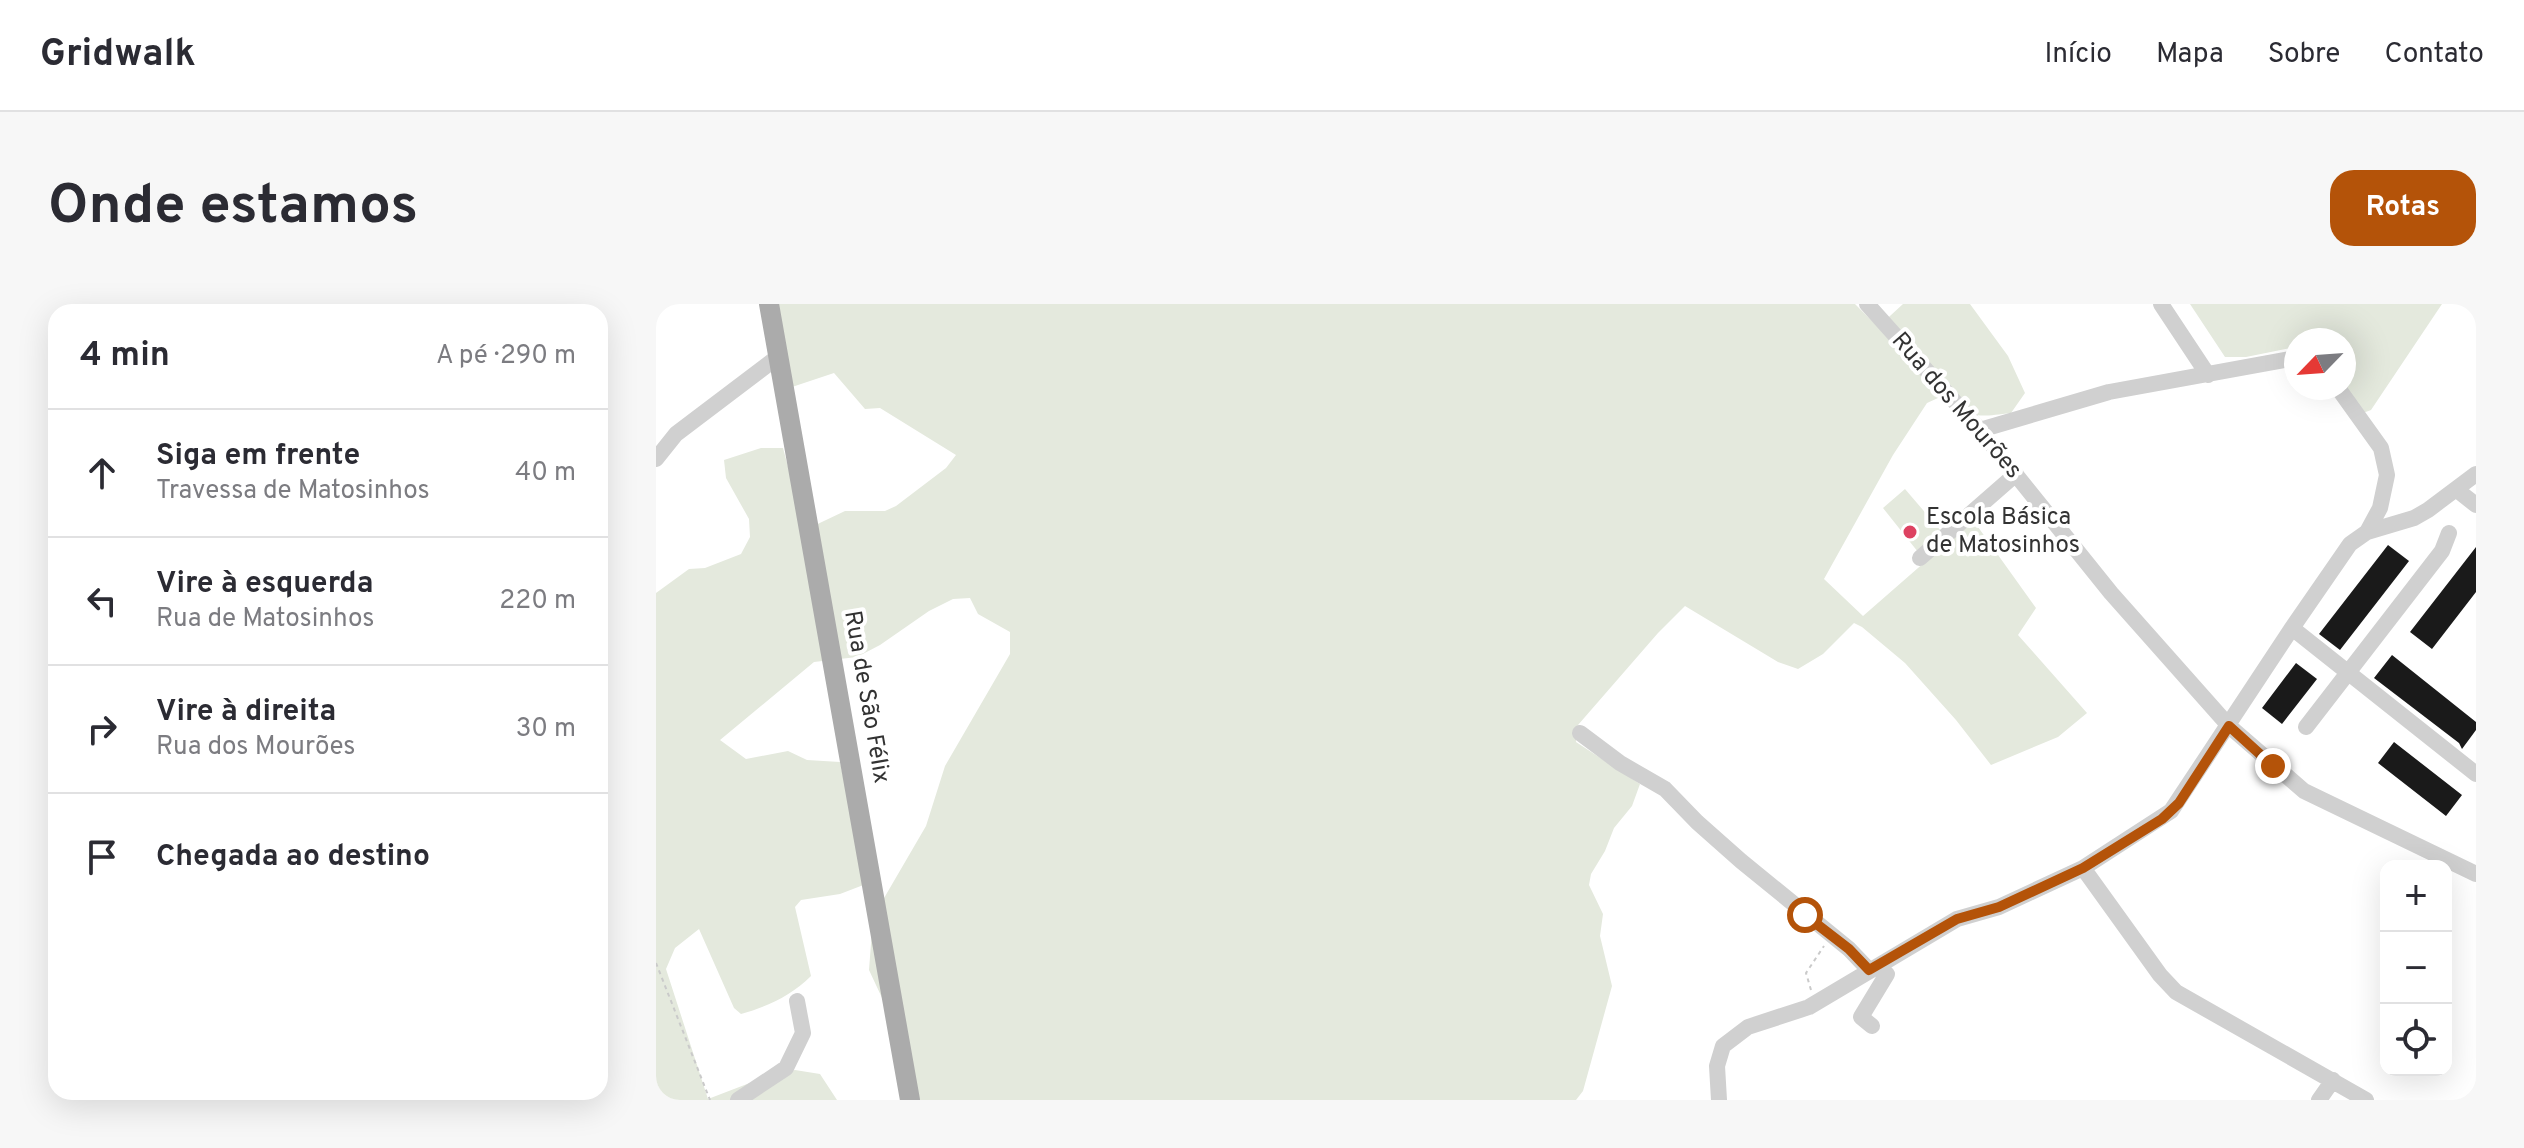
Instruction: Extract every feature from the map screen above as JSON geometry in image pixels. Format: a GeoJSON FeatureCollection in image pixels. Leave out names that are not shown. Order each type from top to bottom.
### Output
{"type":"FeatureCollection","features":[{"type":"Feature","properties":{"kind":"main road","name":"Rua de São Félix"},"geometry":{"type":"LineString","coordinates":[[769,304],[910,1100]]}},
{"type":"Feature","properties":{"kind":"street","name":"Rua dos Mourões"},"geometry":{"type":"LineString","coordinates":[[1867,304],[1980,430],[2111,593],[2229,726],[2304,791],[2476,874]]}},
{"type":"Feature","properties":{"kind":"street"},"geometry":{"type":"LineString","coordinates":[[2161,304],[2208,375]]}},
{"type":"Feature","properties":{"kind":"street"},"geometry":{"type":"LineString","coordinates":[[656,459],[676,434],[779,356]]}},
{"type":"Feature","properties":{"kind":"street"},"geometry":{"type":"LineString","coordinates":[[1980,430],[2109,392],[2284,360]]}},
{"type":"Feature","properties":{"kind":"street"},"geometry":{"type":"LineString","coordinates":[[1719,1100],[1717,1066],[1723,1046],[1748,1027],[1809,1007],[1957,919],[1999,907],[2083,868],[2171,811],[2345,551],[2367,532],[2380,508],[2387,475],[2381,448],[2347,400]]}},
{"type":"Feature","properties":{"kind":"street"},"geometry":{"type":"LineString","coordinates":[[1920,558],[2016,474]]}},
{"type":"Feature","properties":{"kind":"street"},"geometry":{"type":"LineString","coordinates":[[2367,532],[2414,518],[2476,474]]}},
{"type":"Feature","properties":{"kind":"street"},"geometry":{"type":"LineString","coordinates":[[2457,490],[2476,505]]}},
{"type":"Feature","properties":{"kind":"street"},"geometry":{"type":"LineString","coordinates":[[2306,727],[2442,551],[2449,533]]}},
{"type":"Feature","properties":{"kind":"street"},"geometry":{"type":"LineString","coordinates":[[2292,628],[2476,774]]}},
{"type":"Feature","properties":{"kind":"street"},"geometry":{"type":"LineString","coordinates":[[1580,733],[1620,763],[1665,789],[1697,822],[1849,949],[1869,970]]}},
{"type":"Feature","properties":{"kind":"street"},"geometry":{"type":"LineString","coordinates":[[2083,868],[2160,975],[2176,992],[2366,1100]]}},
{"type":"Feature","properties":{"kind":"street"},"geometry":{"type":"LineString","coordinates":[[1872,1026],[1861,1017],[1887,974]]}},
{"type":"Feature","properties":{"kind":"street"},"geometry":{"type":"LineString","coordinates":[[738,1100],[786,1068],[803,1033],[797,1001]]}},
{"type":"Feature","properties":{"kind":"street"},"geometry":{"type":"LineString","coordinates":[[2319,1100],[2333,1080]]}},
{"type":"Feature","properties":{"kind":"path"},"geometry":{"type":"LineString","coordinates":[[1812,991],[1806,973],[1831,935]]}},
{"type":"Feature","properties":{"kind":"path"},"geometry":{"type":"LineString","coordinates":[[656,963],[710,1100]]}},
{"type":"Feature","properties":{"kind":"shaded area"},"geometry":{"type":"Polygon","coordinates":[[[760,304],[1855,304],[1878,327],[1903,304],[1970,304],[2008,356],[2025,393],[2011,413],[1998,415],[1973,414],[1938,398],[1927,403],[1893,455],[1824,579],[1863,616],[1973,520],[2036,608],[2018,635],[2087,713],[2058,737],[1991,765],[1905,663],[1862,627],[1854,623],[1823,654],[1798,669],[1778,662],[1685,606],[1578,725],[1576,742],[1640,784],[1632,806],[1614,828],[1591,874],[1589,885],[1603,914],[1600,936],[1612,986],[1583,1091],[1576,1100],[912,1100],[897,1030],[869,970],[873,917],[926,826],[945,766],[1010,654],[1010,632],[978,614],[970,598],[953,599],[857,657],[814,662],[720,740],[746,759],[788,751],[807,760],[840,762],[866,884],[840,894],[801,900],[795,907],[811,976],[779,1000],[741,1014],[734,1008],[699,929],[675,948],[666,969],[708,1099],[765,1077],[795,1070],[820,1074],[837,1100],[656,1100],[656,593],[689,569],[705,568],[741,554],[750,537],[749,519],[726,478],[724,460],[761,448],[783,448],[805,530],[845,511],[885,511],[896,506],[946,468],[956,455],[880,408],[865,409],[834,373],[792,387],[760,304]]]}},
{"type":"Feature","properties":{"kind":"shaded area"},"geometry":{"type":"Polygon","coordinates":[[[2190,304],[2442,304],[2371,410],[2363,413],[2353,400],[2356,400],[2356,328],[2284,328],[2284,349],[2246,357],[2225,357],[2190,304]]]}},
{"type":"Feature","properties":{"kind":"shaded area"},"geometry":{"type":"Polygon","coordinates":[[[1905,489],[1941,531],[1918,552],[1883,508],[1905,489]]]}},
{"type":"Feature","properties":{"kind":"building"},"geometry":{"type":"Polygon","coordinates":[[[2388,545],[2409,561],[2340,650],[2319,634],[2388,545]]]}},
{"type":"Feature","properties":{"kind":"building"},"geometry":{"type":"Polygon","coordinates":[[[2476,547],[2476,592],[2432,649],[2410,632],[2476,547]]]}},
{"type":"Feature","properties":{"kind":"building"},"geometry":{"type":"Polygon","coordinates":[[[2392,655],[2476,722],[2476,730],[2462,749],[2459,743],[2374,678],[2392,655]]]}},
{"type":"Feature","properties":{"kind":"building"},"geometry":{"type":"Polygon","coordinates":[[[2296,663],[2317,679],[2282,724],[2262,708],[2296,663]]]}},
{"type":"Feature","properties":{"kind":"building"},"geometry":{"type":"Polygon","coordinates":[[[2394,742],[2462,795],[2446,816],[2378,763],[2394,742]]]}},
{"type":"Feature","properties":{"kind":"place","name":"Escola Básica de Matosinhos"},"geometry":{"type":"Point","coordinates":[1910,532]}},
{"type":"Feature","properties":{"kind":"route"},"geometry":{"type":"LineString","coordinates":[[1805,915],[1849,949],[1869,970],[1957,919],[1999,907],[2083,868],[2162,819],[2179,803],[2229,726],[2273,766]]}}]}
